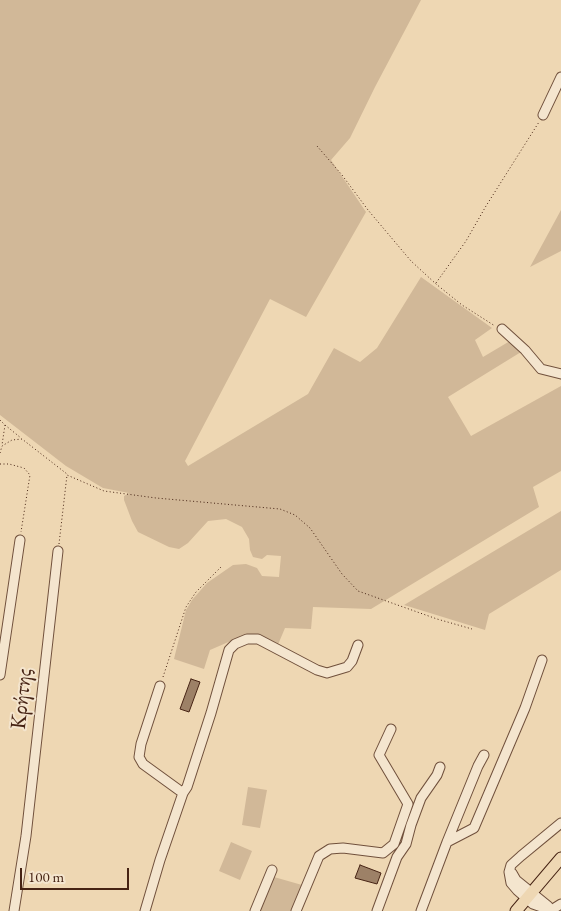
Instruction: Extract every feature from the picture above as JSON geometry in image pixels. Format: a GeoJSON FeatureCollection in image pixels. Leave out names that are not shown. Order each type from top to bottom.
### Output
{"type":"FeatureCollection","features":[{"type":"Feature","properties":{"kind":"main road"},"geometry":{"type":"LineString","coordinates":[[516,911],[561,858]]}},
{"type":"Feature","properties":{"kind":"street"},"geometry":{"type":"LineString","coordinates":[[543,116],[561,77]]}},
{"type":"Feature","properties":{"kind":"street"},"geometry":{"type":"LineString","coordinates":[[502,329],[525,350],[541,369],[561,374]]}},
{"type":"Feature","properties":{"kind":"street"},"geometry":{"type":"LineString","coordinates":[[0,675],[20,540]]}},
{"type":"Feature","properties":{"kind":"street","name":"Κρήτης"},"geometry":{"type":"LineString","coordinates":[[14,911],[27,827],[58,551]]}},
{"type":"Feature","properties":{"kind":"street"},"geometry":{"type":"LineString","coordinates":[[145,911],[160,860],[183,793],[187,787],[211,712],[228,650],[235,644],[247,639],[258,639],[317,670],[327,673],[347,667],[352,661],[358,645]]}},
{"type":"Feature","properties":{"kind":"street"},"geometry":{"type":"LineString","coordinates":[[447,842],[474,828],[525,708],[542,660]]}},
{"type":"Feature","properties":{"kind":"street"},"geometry":{"type":"LineString","coordinates":[[160,686],[141,744],[139,757],[143,764],[183,793]]}},
{"type":"Feature","properties":{"kind":"street"},"geometry":{"type":"LineString","coordinates":[[296,911],[319,856],[324,852],[330,849],[343,848],[383,853],[394,844],[408,804],[379,755],[390,729]]}},
{"type":"Feature","properties":{"kind":"street"},"geometry":{"type":"LineString","coordinates":[[421,911],[447,842],[484,755]]}},
{"type":"Feature","properties":{"kind":"street"},"geometry":{"type":"LineString","coordinates":[[377,911],[397,857],[406,844],[421,798],[437,775],[440,767]]}},
{"type":"Feature","properties":{"kind":"street"},"geometry":{"type":"LineString","coordinates":[[560,905],[547,906],[528,895],[516,880],[511,865],[561,823]]}},
{"type":"Feature","properties":{"kind":"street"},"geometry":{"type":"LineString","coordinates":[[255,911],[272,870]]}},
{"type":"Feature","properties":{"kind":"path"},"geometry":{"type":"LineString","coordinates":[[436,284],[466,241],[543,116]]}},
{"type":"Feature","properties":{"kind":"path"},"geometry":{"type":"LineString","coordinates":[[317,146],[411,261],[462,305],[502,329]]}},
{"type":"Feature","properties":{"kind":"path"},"geometry":{"type":"LineString","coordinates":[[0,420],[67,475],[104,491],[156,498],[280,509],[295,515],[310,528],[342,574],[358,591],[437,619],[472,629]]}},
{"type":"Feature","properties":{"kind":"path"},"geometry":{"type":"LineString","coordinates":[[0,453],[5,426]]}},
{"type":"Feature","properties":{"kind":"path"},"geometry":{"type":"LineString","coordinates":[[2,446],[12,440],[22,439]]}},
{"type":"Feature","properties":{"kind":"path"},"geometry":{"type":"LineString","coordinates":[[0,464],[10,464],[24,468],[30,475],[20,540]]}},
{"type":"Feature","properties":{"kind":"path"},"geometry":{"type":"LineString","coordinates":[[58,551],[67,475]]}},
{"type":"Feature","properties":{"kind":"path"},"geometry":{"type":"LineString","coordinates":[[160,686],[186,606],[196,592],[222,566]]}},
{"type":"Feature","properties":{"kind":"shaded area"},"geometry":{"type":"Polygon","coordinates":[[[0,0],[421,0],[350,138],[331,160],[366,212],[306,317],[270,299],[185,461],[188,466],[308,394],[334,348],[360,362],[377,348],[421,277],[492,328],[475,340],[483,357],[510,341],[521,352],[448,397],[471,436],[561,386],[561,471],[533,487],[539,507],[371,609],[313,607],[311,629],[285,628],[277,647],[245,637],[233,640],[210,650],[204,669],[174,659],[186,610],[207,583],[233,565],[246,564],[257,568],[262,576],[279,577],[281,556],[267,555],[262,559],[253,557],[249,539],[242,527],[226,519],[208,521],[188,543],[179,549],[169,547],[138,532],[124,500],[124,496],[129,493],[103,488],[66,466],[0,415],[0,0]]]}},
{"type":"Feature","properties":{"kind":"shaded area"},"geometry":{"type":"Polygon","coordinates":[[[561,210],[561,251],[530,267],[561,210]]]}},
{"type":"Feature","properties":{"kind":"shaded area"},"geometry":{"type":"Polygon","coordinates":[[[561,511],[561,570],[489,614],[485,630],[404,605],[561,511]]]}},
{"type":"Feature","properties":{"kind":"shaded area"},"geometry":{"type":"Polygon","coordinates":[[[248,787],[267,790],[260,828],[242,825],[248,787]]]}},
{"type":"Feature","properties":{"kind":"shaded area"},"geometry":{"type":"Polygon","coordinates":[[[231,842],[252,851],[240,880],[219,871],[231,842]]]}},
{"type":"Feature","properties":{"kind":"shaded area"},"geometry":{"type":"Polygon","coordinates":[[[274,877],[302,885],[292,911],[260,911],[274,877]]]}},
{"type":"Feature","properties":{"kind":"building"},"geometry":{"type":"Polygon","coordinates":[[[191,679],[200,682],[189,712],[180,709],[191,679]]]}},
{"type":"Feature","properties":{"kind":"building"},"geometry":{"type":"Polygon","coordinates":[[[360,865],[381,873],[377,884],[355,878],[360,865]]]}}]}
